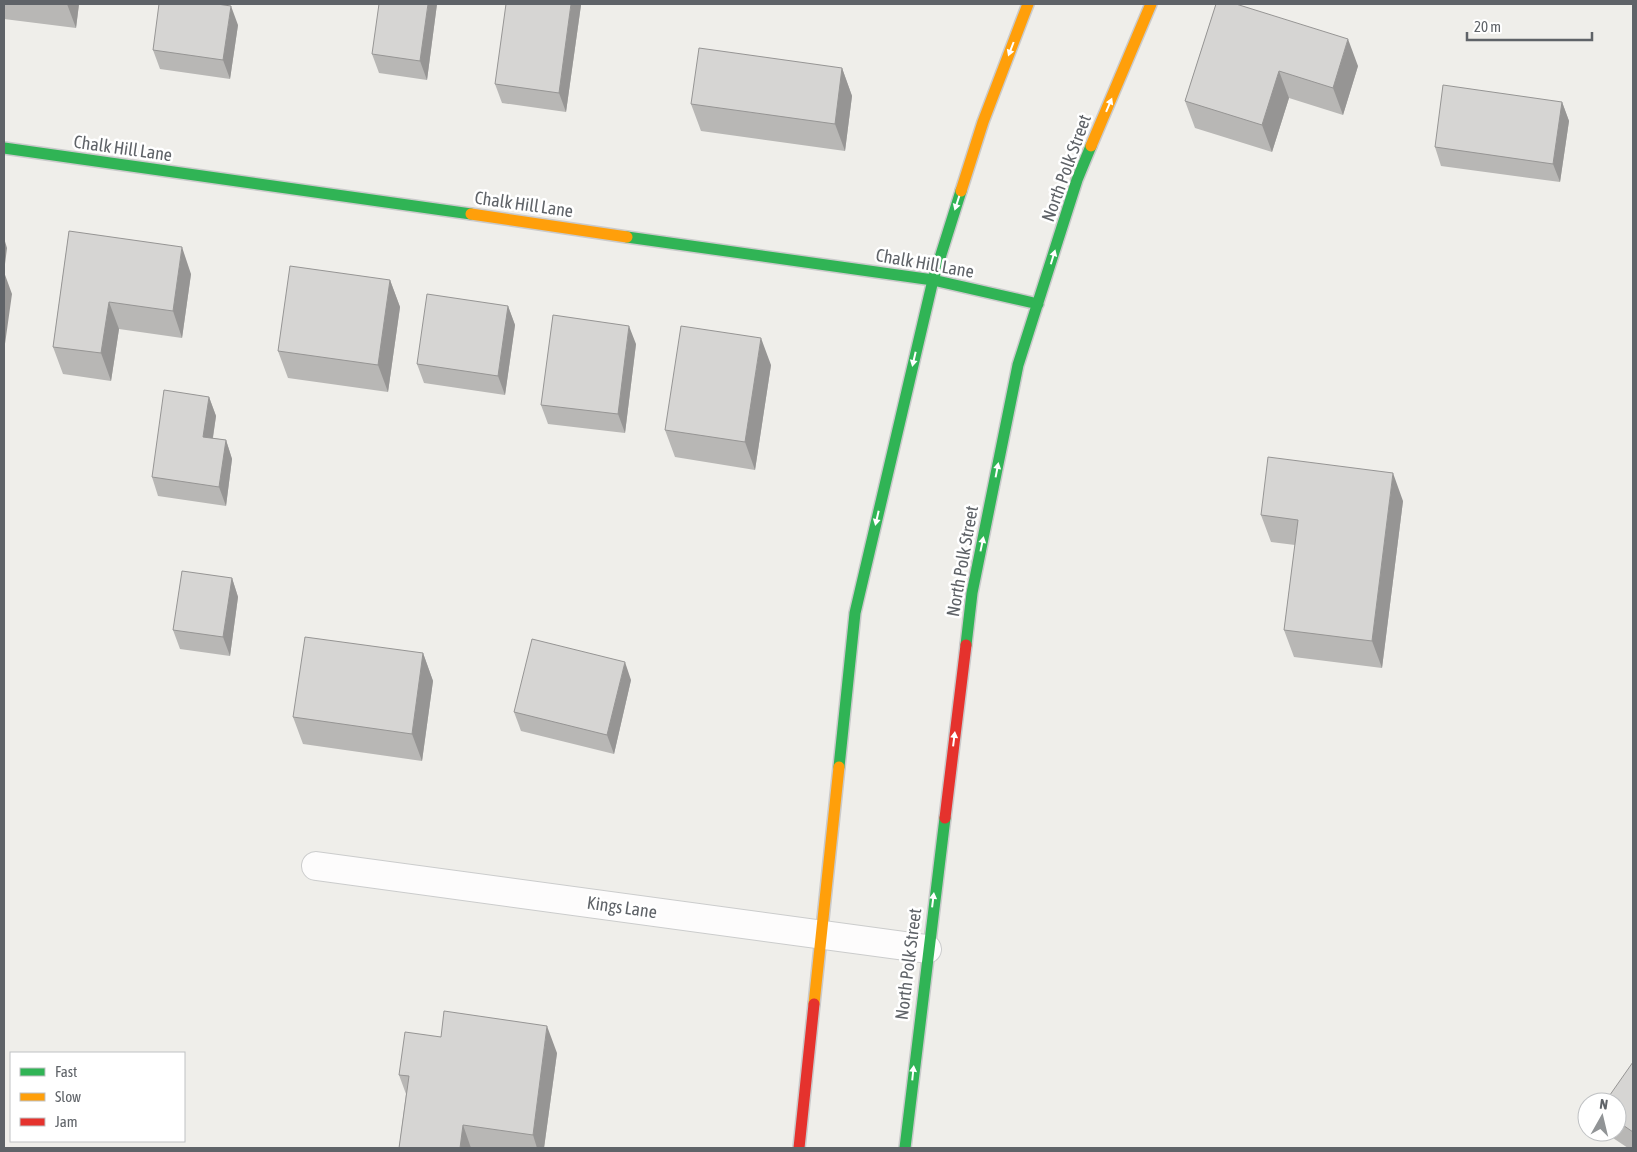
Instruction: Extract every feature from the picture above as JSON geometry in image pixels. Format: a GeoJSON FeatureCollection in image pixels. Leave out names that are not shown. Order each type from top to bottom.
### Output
{"type":"FeatureCollection","features":[{"type":"Feature","properties":{"kind":"main road"},"geometry":{"type":"LineString","coordinates":[[799,1148],[855,613],[932,280],[983,122],[1028,4]]}},
{"type":"Feature","properties":{"kind":"main road","name":"North Polk Street"},"geometry":{"type":"LineString","coordinates":[[905,1148],[927,949],[972,592],[1018,365],[1077,180],[1151,4]]}},
{"type":"Feature","properties":{"kind":"main road","name":"Chalk Hill Lane"},"geometry":{"type":"LineString","coordinates":[[4,148],[932,280],[1038,304]]}},
{"type":"Feature","properties":{"kind":"street","name":"Kings Lane"},"geometry":{"type":"LineString","coordinates":[[316,866],[927,949]]}},
{"type":"Feature","properties":{"kind":"building"},"geometry":{"type":"Polygon","coordinates":[[[159,4],[217,4],[231,6],[223,60],[153,50],[159,4]]]}},
{"type":"Feature","properties":{"kind":"building"},"geometry":{"type":"Polygon","coordinates":[[[379,4],[428,4],[420,61],[372,54],[379,4]]]}},
{"type":"Feature","properties":{"kind":"building"},"geometry":{"type":"Polygon","coordinates":[[[506,4],[571,4],[559,93],[495,84],[506,4]]]}},
{"type":"Feature","properties":{"kind":"building"},"geometry":{"type":"Polygon","coordinates":[[[1216,4],[1236,4],[1348,39],[1333,88],[1279,71],[1262,125],[1185,101],[1216,4]]]}},
{"type":"Feature","properties":{"kind":"building"},"geometry":{"type":"Polygon","coordinates":[[[699,48],[842,68],[835,124],[691,104],[699,48]]]}},
{"type":"Feature","properties":{"kind":"building"},"geometry":{"type":"Polygon","coordinates":[[[1443,85],[1562,102],[1553,164],[1435,147],[1443,85]]]}},
{"type":"Feature","properties":{"kind":"building"},"geometry":{"type":"Polygon","coordinates":[[[69,231],[182,247],[173,311],[109,302],[101,353],[53,347],[69,231]]]}},
{"type":"Feature","properties":{"kind":"building"},"geometry":{"type":"Polygon","coordinates":[[[290,266],[390,280],[378,365],[278,351],[290,266]]]}},
{"type":"Feature","properties":{"kind":"building"},"geometry":{"type":"Polygon","coordinates":[[[427,294],[508,306],[498,376],[417,364],[427,294]]]}},
{"type":"Feature","properties":{"kind":"building"},"geometry":{"type":"Polygon","coordinates":[[[553,315],[629,326],[618,414],[541,405],[553,315]]]}},
{"type":"Feature","properties":{"kind":"building"},"geometry":{"type":"Polygon","coordinates":[[[681,326],[761,338],[745,442],[665,430],[681,326]]]}},
{"type":"Feature","properties":{"kind":"building"},"geometry":{"type":"Polygon","coordinates":[[[164,390],[209,397],[203,437],[226,440],[219,487],[152,477],[164,390]]]}},
{"type":"Feature","properties":{"kind":"building"},"geometry":{"type":"Polygon","coordinates":[[[1268,457],[1393,473],[1372,641],[1284,630],[1298,520],[1261,515],[1268,457]]]}},
{"type":"Feature","properties":{"kind":"building"},"geometry":{"type":"Polygon","coordinates":[[[182,571],[232,578],[223,637],[173,630],[182,571]]]}},
{"type":"Feature","properties":{"kind":"building"},"geometry":{"type":"Polygon","coordinates":[[[305,637],[423,653],[412,734],[293,717],[305,637]]]}},
{"type":"Feature","properties":{"kind":"building"},"geometry":{"type":"Polygon","coordinates":[[[532,639],[625,662],[607,735],[514,712],[532,639]]]}},
{"type":"Feature","properties":{"kind":"building"},"geometry":{"type":"Polygon","coordinates":[[[444,1011],[547,1026],[533,1135],[463,1125],[460,1148],[399,1148],[409,1076],[399,1075],[405,1032],[441,1037],[444,1011]]]}},
{"type":"Feature","properties":{"kind":"building"},"geometry":{"type":"Polygon","coordinates":[[[1633,1062],[1633,1132],[1627,1128],[1627,1092],[1612,1092],[1633,1062]]]}},
{"type":"Feature","properties":{"kind":"traffic: fast"},"geometry":{"type":"LineString","coordinates":[[966,645],[972,593],[1018,365],[1077,180],[1091,146]]}},
{"type":"Feature","properties":{"kind":"traffic: fast"},"geometry":{"type":"LineString","coordinates":[[4,148],[471,214]]}},
{"type":"Feature","properties":{"kind":"traffic: fast"},"geometry":{"type":"LineString","coordinates":[[839,767],[855,613],[933,280],[961,191]]}},
{"type":"Feature","properties":{"kind":"traffic: fast"},"geometry":{"type":"LineString","coordinates":[[627,237],[933,280],[1038,304]]}},
{"type":"Feature","properties":{"kind":"traffic: fast"},"geometry":{"type":"LineString","coordinates":[[905,1148],[945,818]]}},
{"type":"Feature","properties":{"kind":"traffic: slow"},"geometry":{"type":"LineString","coordinates":[[961,191],[983,122],[1028,4]]}},
{"type":"Feature","properties":{"kind":"traffic: slow"},"geometry":{"type":"LineString","coordinates":[[1091,146],[1151,4]]}},
{"type":"Feature","properties":{"kind":"traffic: slow"},"geometry":{"type":"LineString","coordinates":[[471,214],[627,237]]}},
{"type":"Feature","properties":{"kind":"traffic: slow"},"geometry":{"type":"LineString","coordinates":[[814,1004],[839,767]]}},
{"type":"Feature","properties":{"kind":"traffic: jam"},"geometry":{"type":"LineString","coordinates":[[945,818],[966,645]]}},
{"type":"Feature","properties":{"kind":"traffic: jam"},"geometry":{"type":"LineString","coordinates":[[799,1148],[814,1004]]}}]}
